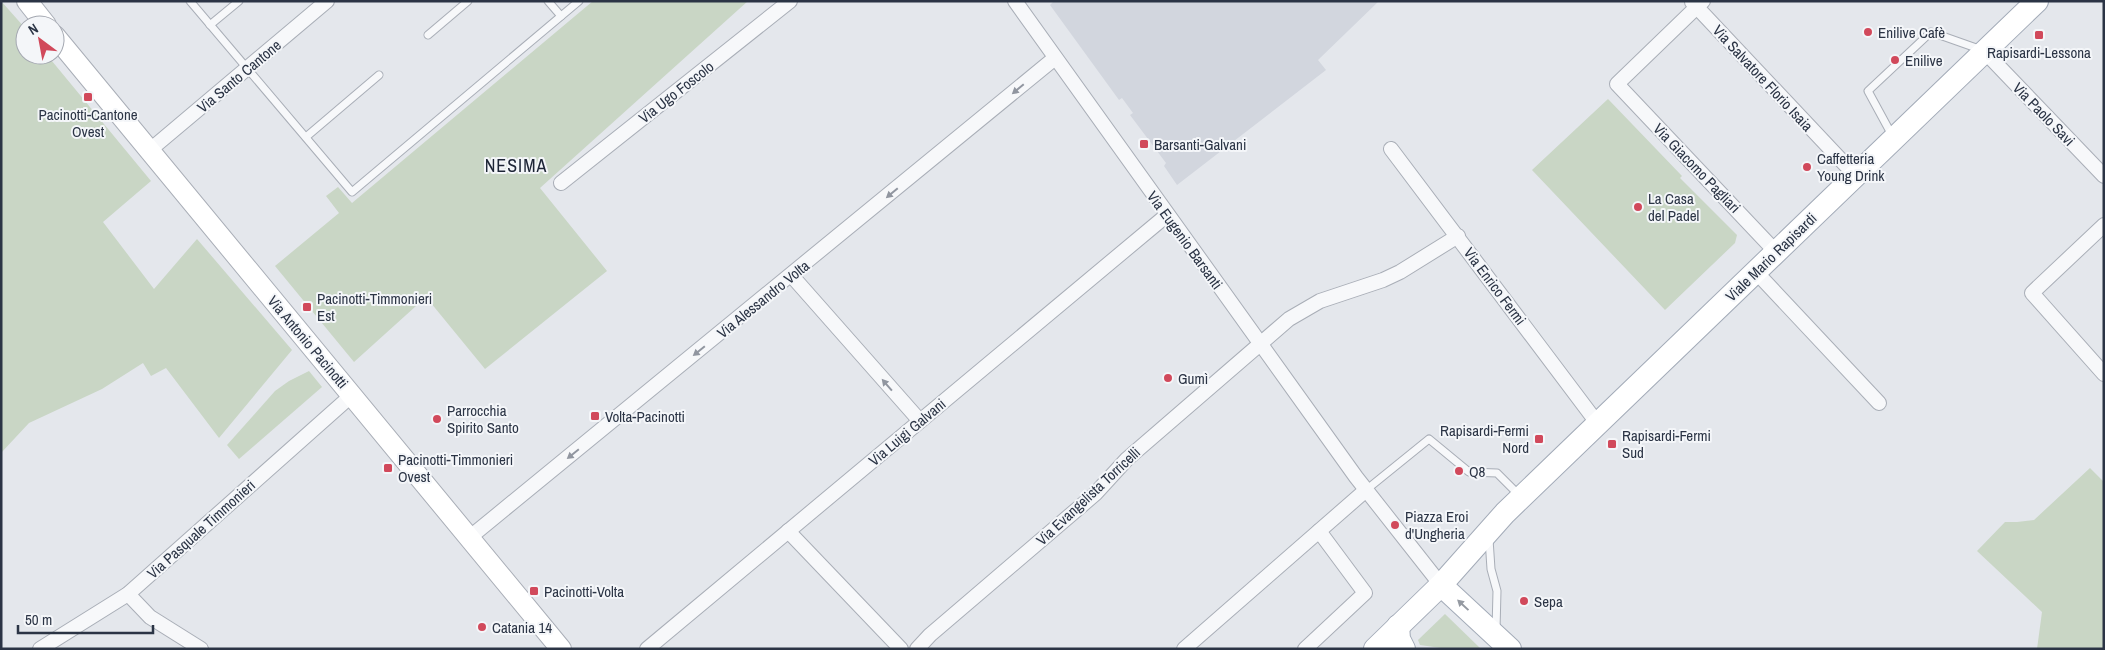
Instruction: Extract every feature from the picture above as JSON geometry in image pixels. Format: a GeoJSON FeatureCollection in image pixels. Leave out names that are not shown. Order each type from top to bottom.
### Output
{"type":"FeatureCollection","features":[{"type":"Feature","properties":{"kind":"main road"},"geometry":{"type":"LineString","coordinates":[[27,1],[38,15]]}},
{"type":"Feature","properties":{"kind":"main road","name":"Viale Mario Rapisardi"},"geometry":{"type":"LineString","coordinates":[[1375,649],[1442,585],[1489,531],[1522,497],[2037,1]]}},
{"type":"Feature","properties":{"kind":"main road","name":"Via Antonio Pacinotti"},"geometry":{"type":"LineString","coordinates":[[65,48],[561,649]]}},
{"type":"Feature","properties":{"kind":"main road"},"geometry":{"type":"LineString","coordinates":[[1442,585],[1503,642]]}},
{"type":"Feature","properties":{"kind":"main road"},"geometry":{"type":"LineString","coordinates":[[1398,626],[1399,639],[1404,649]]}},
{"type":"Feature","properties":{"kind":"street","name":"Via Santo Cantone"},"geometry":{"type":"LineString","coordinates":[[150,150],[328,1]]}},
{"type":"Feature","properties":{"kind":"street","name":"Via Eugenio Barsanti"},"geometry":{"type":"LineString","coordinates":[[1017,2],[1167,215],[1356,477],[1442,585]]}},
{"type":"Feature","properties":{"kind":"street","name":"Via Giacomo Pagliari"},"geometry":{"type":"LineString","coordinates":[[1697,3],[1616,84],[1776,252]]}},
{"type":"Feature","properties":{"kind":"street","name":"Via Salvatore Florio Isaia"},"geometry":{"type":"LineString","coordinates":[[1697,3],[1856,176]]}},
{"type":"Feature","properties":{"kind":"street","name":"Via Ugo Foscolo"},"geometry":{"type":"LineString","coordinates":[[561,183],[782,5]]}},
{"type":"Feature","properties":{"kind":"street","name":"Via Paolo Savi"},"geometry":{"type":"LineString","coordinates":[[1984,52],[2104,176]]}},
{"type":"Feature","properties":{"kind":"street","name":"Via Alessandro Volta"},"geometry":{"type":"LineString","coordinates":[[469,538],[792,276],[1055,58]]}},
{"type":"Feature","properties":{"kind":"street","name":"Via Enrico Fermi"},"geometry":{"type":"LineString","coordinates":[[1391,149],[1598,424]]}},
{"type":"Feature","properties":{"kind":"street","name":"Via Luigi Galvani"},"geometry":{"type":"LineString","coordinates":[[647,649],[1167,215]]}},
{"type":"Feature","properties":{"kind":"street"},"geometry":{"type":"LineString","coordinates":[[2104,225],[2032,293],[2104,374]]}},
{"type":"Feature","properties":{"kind":"street","name":"Via Evangelista Torricelli"},"geometry":{"type":"LineString","coordinates":[[917,649],[930,635],[1095,494],[1127,459],[1289,319],[1320,301],[1383,280],[1400,272],[1458,236]]}},
{"type":"Feature","properties":{"kind":"street"},"geometry":{"type":"LineString","coordinates":[[1756,272],[1879,403]]}},
{"type":"Feature","properties":{"kind":"street"},"geometry":{"type":"LineString","coordinates":[[792,276],[920,421]]}},
{"type":"Feature","properties":{"kind":"street","name":"Via Pasquale Timmonieri"},"geometry":{"type":"LineString","coordinates":[[40,649],[128,594],[352,395]]}},
{"type":"Feature","properties":{"kind":"street"},"geometry":{"type":"LineString","coordinates":[[1184,649],[1366,490]]}},
{"type":"Feature","properties":{"kind":"street"},"geometry":{"type":"LineString","coordinates":[[788,531],[901,649]]}},
{"type":"Feature","properties":{"kind":"street"},"geometry":{"type":"LineString","coordinates":[[1305,649],[1365,593],[1319,531]]}},
{"type":"Feature","properties":{"kind":"street"},"geometry":{"type":"LineString","coordinates":[[128,594],[150,617],[201,649]]}},
{"type":"Feature","properties":{"kind":"lane"},"geometry":{"type":"LineString","coordinates":[[190,1],[352,192],[579,1]]}},
{"type":"Feature","properties":{"kind":"lane"},"geometry":{"type":"LineString","coordinates":[[210,25],[239,1]]}},
{"type":"Feature","properties":{"kind":"lane"},"geometry":{"type":"LineString","coordinates":[[428,35],[468,1]]}},
{"type":"Feature","properties":{"kind":"lane"},"geometry":{"type":"LineString","coordinates":[[548,1],[561,16]]}},
{"type":"Feature","properties":{"kind":"lane"},"geometry":{"type":"LineString","coordinates":[[1894,139],[1868,91],[1931,32],[1984,52]]}},
{"type":"Feature","properties":{"kind":"lane"},"geometry":{"type":"LineString","coordinates":[[306,137],[379,75]]}},
{"type":"Feature","properties":{"kind":"lane"},"geometry":{"type":"LineString","coordinates":[[1366,490],[1430,439],[1469,472],[1497,473],[1522,497]]}},
{"type":"Feature","properties":{"kind":"lane"},"geometry":{"type":"LineString","coordinates":[[1489,531],[1492,569],[1497,591],[1503,642]]}},
{"type":"Feature","properties":{"kind":"shaded area"},"geometry":{"type":"Polygon","coordinates":[[[1054,1],[1379,1],[1318,60],[1326,70],[1177,185],[1164,166],[1166,163],[1130,115],[1133,113],[1122,98],[1119,100],[1050,5],[1054,1]]]}},
{"type":"Feature","properties":{"kind":"green space"},"geometry":{"type":"Polygon","coordinates":[[[1,1],[15,17],[15,65],[55,65],[151,181],[103,222],[154,289],[197,239],[292,350],[219,438],[166,368],[151,376],[143,363],[102,389],[29,423],[1,453],[1,1]]]}},
{"type":"Feature","properties":{"kind":"green space"},"geometry":{"type":"Polygon","coordinates":[[[593,1],[748,1],[540,188],[607,271],[485,369],[426,297],[354,362],[275,266],[339,213],[326,196],[338,187],[352,203],[593,1]]]}},
{"type":"Feature","properties":{"kind":"green space","name":"La Casa del Padel"},"geometry":{"type":"Polygon","coordinates":[[[1608,99],[1682,176],[1680,178],[1737,235],[1735,243],[1665,310],[1532,170],[1608,99]]]}},
{"type":"Feature","properties":{"kind":"green space"},"geometry":{"type":"Polygon","coordinates":[[[309,371],[322,387],[239,459],[227,445],[275,391],[289,381],[309,371]]]}},
{"type":"Feature","properties":{"kind":"green space"},"geometry":{"type":"Polygon","coordinates":[[[2090,468],[2104,482],[2104,649],[2037,649],[2042,612],[1977,551],[2005,522],[2034,520],[2090,468]]]}},
{"type":"Feature","properties":{"kind":"green space"},"geometry":{"type":"Polygon","coordinates":[[[1445,614],[1481,649],[1448,649],[1420,645],[1418,640],[1445,614]]]}},
{"type":"Feature","properties":{"kind":"place","name":"Enilive Cafè"},"geometry":{"type":"Point","coordinates":[1868,32]}},
{"type":"Feature","properties":{"kind":"place","name":"Rapisardi-Lessona"},"geometry":{"type":"Point","coordinates":[2039,35]}},
{"type":"Feature","properties":{"kind":"place","name":"Enilive"},"geometry":{"type":"Point","coordinates":[1895,60]}},
{"type":"Feature","properties":{"kind":"place","name":"Pacinotti-Cantone Ovest"},"geometry":{"type":"Point","coordinates":[88,97]}},
{"type":"Feature","properties":{"kind":"place","name":"Barsanti-Galvani"},"geometry":{"type":"Point","coordinates":[1144,144]}},
{"type":"Feature","properties":{"kind":"place","name":"Caffetteria Young Drink"},"geometry":{"type":"Point","coordinates":[1807,167]}},
{"type":"Feature","properties":{"kind":"place","name":"La Casa del Padel"},"geometry":{"type":"Point","coordinates":[1638,207]}},
{"type":"Feature","properties":{"kind":"place","name":"Pacinotti-Timmonieri Est"},"geometry":{"type":"Point","coordinates":[307,307]}},
{"type":"Feature","properties":{"kind":"place","name":"Gumì"},"geometry":{"type":"Point","coordinates":[1168,378]}},
{"type":"Feature","properties":{"kind":"place","name":"Volta-Pacinotti"},"geometry":{"type":"Point","coordinates":[595,416]}},
{"type":"Feature","properties":{"kind":"place","name":"Parrocchia Spirito Santo"},"geometry":{"type":"Point","coordinates":[437,419]}},
{"type":"Feature","properties":{"kind":"place","name":"Rapisardi-Fermi Nord"},"geometry":{"type":"Point","coordinates":[1539,439]}},
{"type":"Feature","properties":{"kind":"place","name":"Rapisardi-Fermi Sud"},"geometry":{"type":"Point","coordinates":[1612,444]}},
{"type":"Feature","properties":{"kind":"place","name":"Pacinotti-Timmonieri Ovest"},"geometry":{"type":"Point","coordinates":[388,468]}},
{"type":"Feature","properties":{"kind":"place","name":"Q8"},"geometry":{"type":"Point","coordinates":[1459,471]}},
{"type":"Feature","properties":{"kind":"place","name":"Piazza Eroi d'Ungheria"},"geometry":{"type":"Point","coordinates":[1395,525]}},
{"type":"Feature","properties":{"kind":"place","name":"Pacinotti-Volta"},"geometry":{"type":"Point","coordinates":[534,591]}},
{"type":"Feature","properties":{"kind":"place","name":"Sepa"},"geometry":{"type":"Point","coordinates":[1524,601]}},
{"type":"Feature","properties":{"kind":"place","name":"Catania 14"},"geometry":{"type":"Point","coordinates":[482,627]}},
{"type":"Feature","properties":{"kind":"district","name":"NESIMA"},"geometry":{"type":"Point","coordinates":[516,165]}}]}
